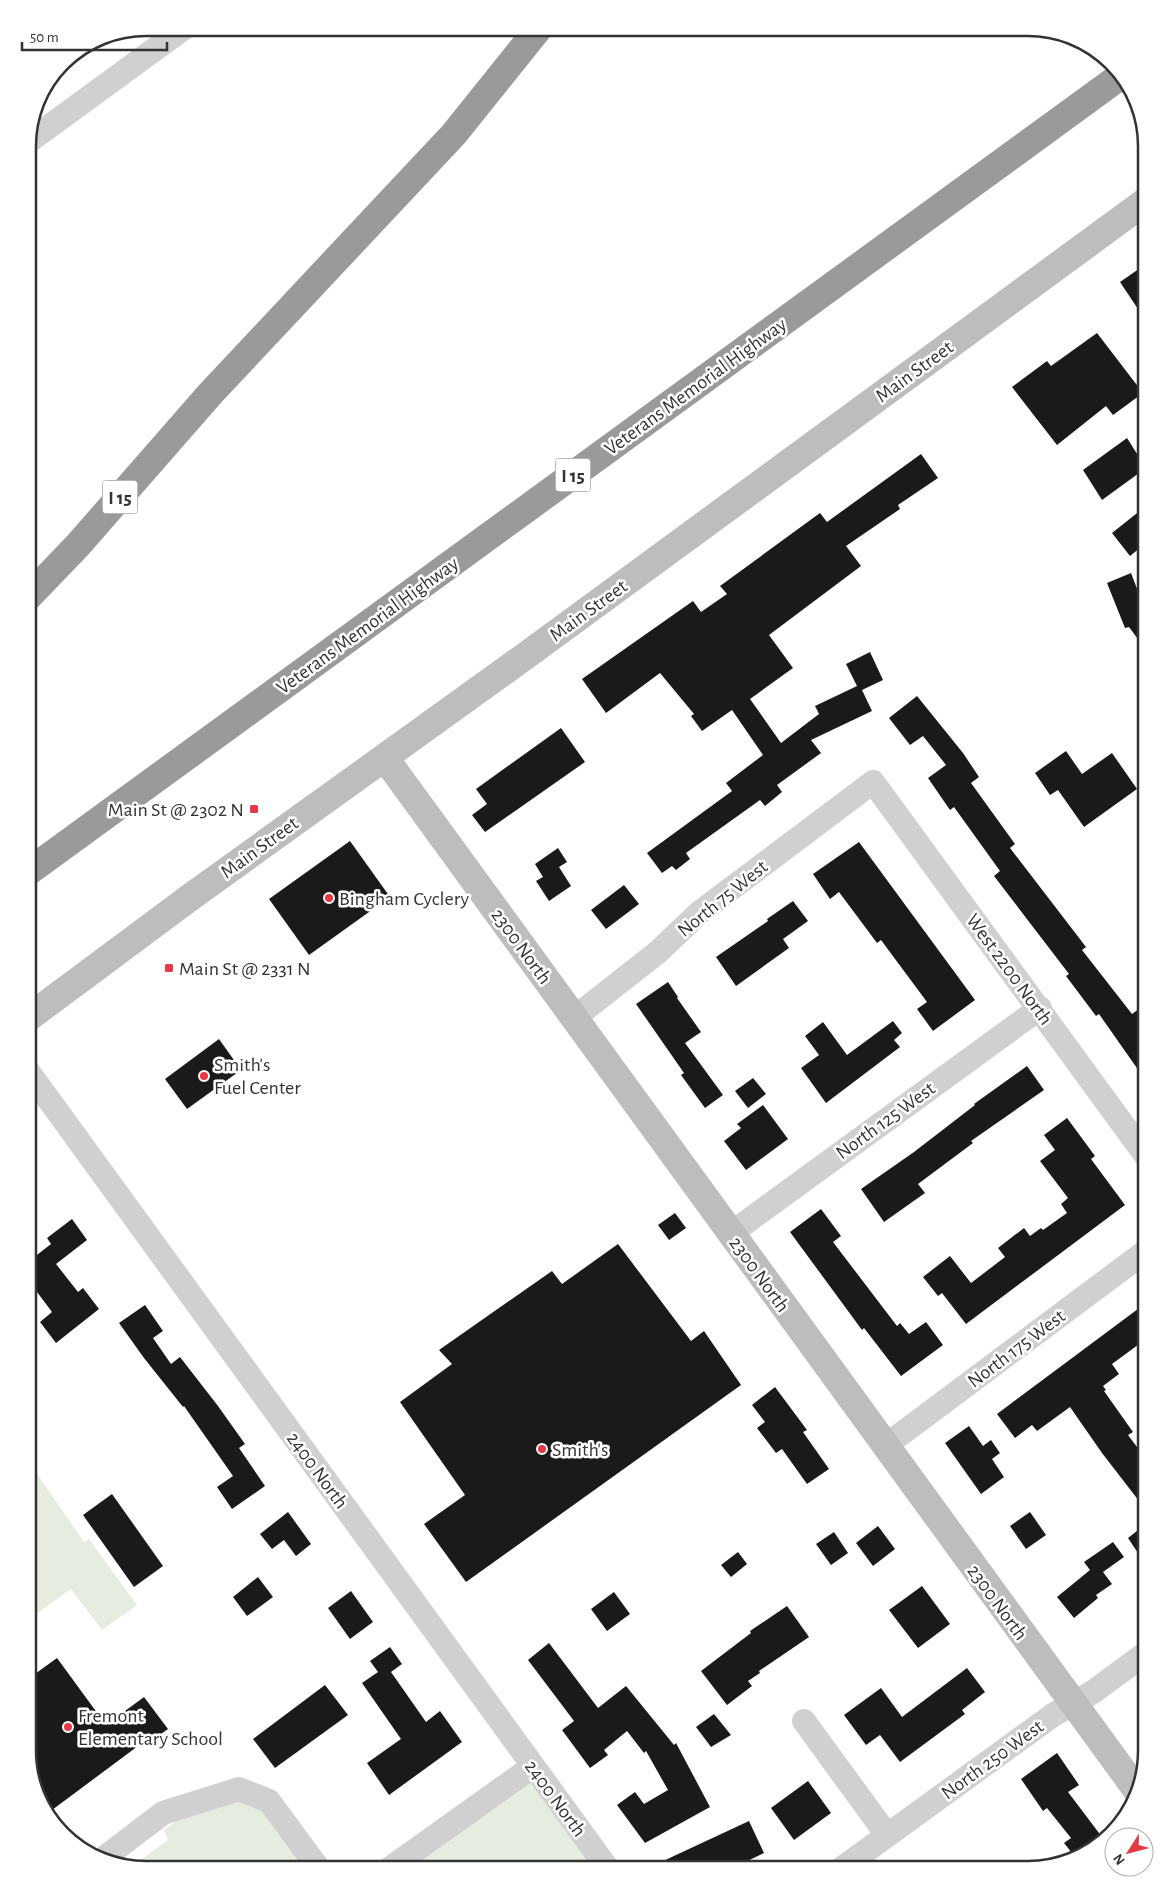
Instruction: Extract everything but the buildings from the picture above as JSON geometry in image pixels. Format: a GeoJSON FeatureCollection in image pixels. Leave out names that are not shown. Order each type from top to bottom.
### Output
{"type":"FeatureCollection","features":[{"type":"Feature","properties":{"kind":"highway","name":"I 15"},"geometry":{"type":"LineString","coordinates":[[36,589],[78,545],[210,394],[454,134],[534,36]]}},
{"type":"Feature","properties":{"kind":"highway","name":"Veterans Memorial Highway"},"geometry":{"type":"LineString","coordinates":[[36,866],[1115,80]]}},
{"type":"Feature","properties":{"kind":"main road","name":"Main Street"},"geometry":{"type":"LineString","coordinates":[[36,1012],[192,896],[385,758],[1138,207]]}},
{"type":"Feature","properties":{"kind":"main road","name":"2300 North"},"geometry":{"type":"LineString","coordinates":[[385,758],[1132,1784]]}},
{"type":"Feature","properties":{"kind":"street"},"geometry":{"type":"LineString","coordinates":[[36,136],[173,36]]}},
{"type":"Feature","properties":{"kind":"street","name":"North 75 West"},"geometry":{"type":"LineString","coordinates":[[574,1018],[658,952],[700,912],[873,782]]}},
{"type":"Feature","properties":{"kind":"street","name":"West 2200 North"},"geometry":{"type":"LineString","coordinates":[[873,782],[1040,1008],[1138,1145]]}},
{"type":"Feature","properties":{"kind":"street","name":"North 125 West"},"geometry":{"type":"LineString","coordinates":[[730,1234],[1040,1008]]}},
{"type":"Feature","properties":{"kind":"street","name":"2400 North"},"geometry":{"type":"LineString","coordinates":[[36,1082],[602,1861]]}},
{"type":"Feature","properties":{"kind":"street","name":"North 175 West"},"geometry":{"type":"LineString","coordinates":[[885,1446],[1138,1256]]}},
{"type":"Feature","properties":{"kind":"street","name":"North 250 West"},"geometry":{"type":"LineString","coordinates":[[852,1861],[1053,1715],[1092,1692],[1138,1659]]}},
{"type":"Feature","properties":{"kind":"street"},"geometry":{"type":"LineString","coordinates":[[804,1721],[887,1836]]}},
{"type":"Feature","properties":{"kind":"street"},"geometry":{"type":"LineString","coordinates":[[400,1861],[532,1767]]}},
{"type":"Feature","properties":{"kind":"street"},"geometry":{"type":"LineString","coordinates":[[109,1854],[163,1813],[239,1789],[269,1801],[313,1861]]}},
{"type":"Feature","properties":{"kind":"shaded area"},"geometry":{"type":"Polygon","coordinates":[[[36,1473],[84,1542],[89,1539],[137,1605],[102,1630],[71,1589],[36,1614],[36,1473]]]}},
{"type":"Feature","properties":{"kind":"shaded area"},"geometry":{"type":"Polygon","coordinates":[[[531,1778],[591,1861],[416,1861],[531,1778]]]}},
{"type":"Feature","properties":{"kind":"shaded area"},"geometry":{"type":"Polygon","coordinates":[[[235,1797],[263,1810],[304,1861],[139,1861],[168,1840],[164,1830],[198,1805],[235,1797]]]}},
{"type":"Feature","properties":{"kind":"place","name":"Main St @ 2302 N"},"geometry":{"type":"Point","coordinates":[254,809]}},
{"type":"Feature","properties":{"kind":"place","name":"Bingham Cyclery"},"geometry":{"type":"Point","coordinates":[329,898]}},
{"type":"Feature","properties":{"kind":"place","name":"Main St @ 2331 N"},"geometry":{"type":"Point","coordinates":[169,968]}},
{"type":"Feature","properties":{"kind":"place","name":"Smith's Fuel Center"},"geometry":{"type":"Point","coordinates":[204,1076]}},
{"type":"Feature","properties":{"kind":"place","name":"Smith's"},"geometry":{"type":"Point","coordinates":[542,1449]}},
{"type":"Feature","properties":{"kind":"place","name":"Fremont Elementary School"},"geometry":{"type":"Point","coordinates":[68,1727]}}]}
